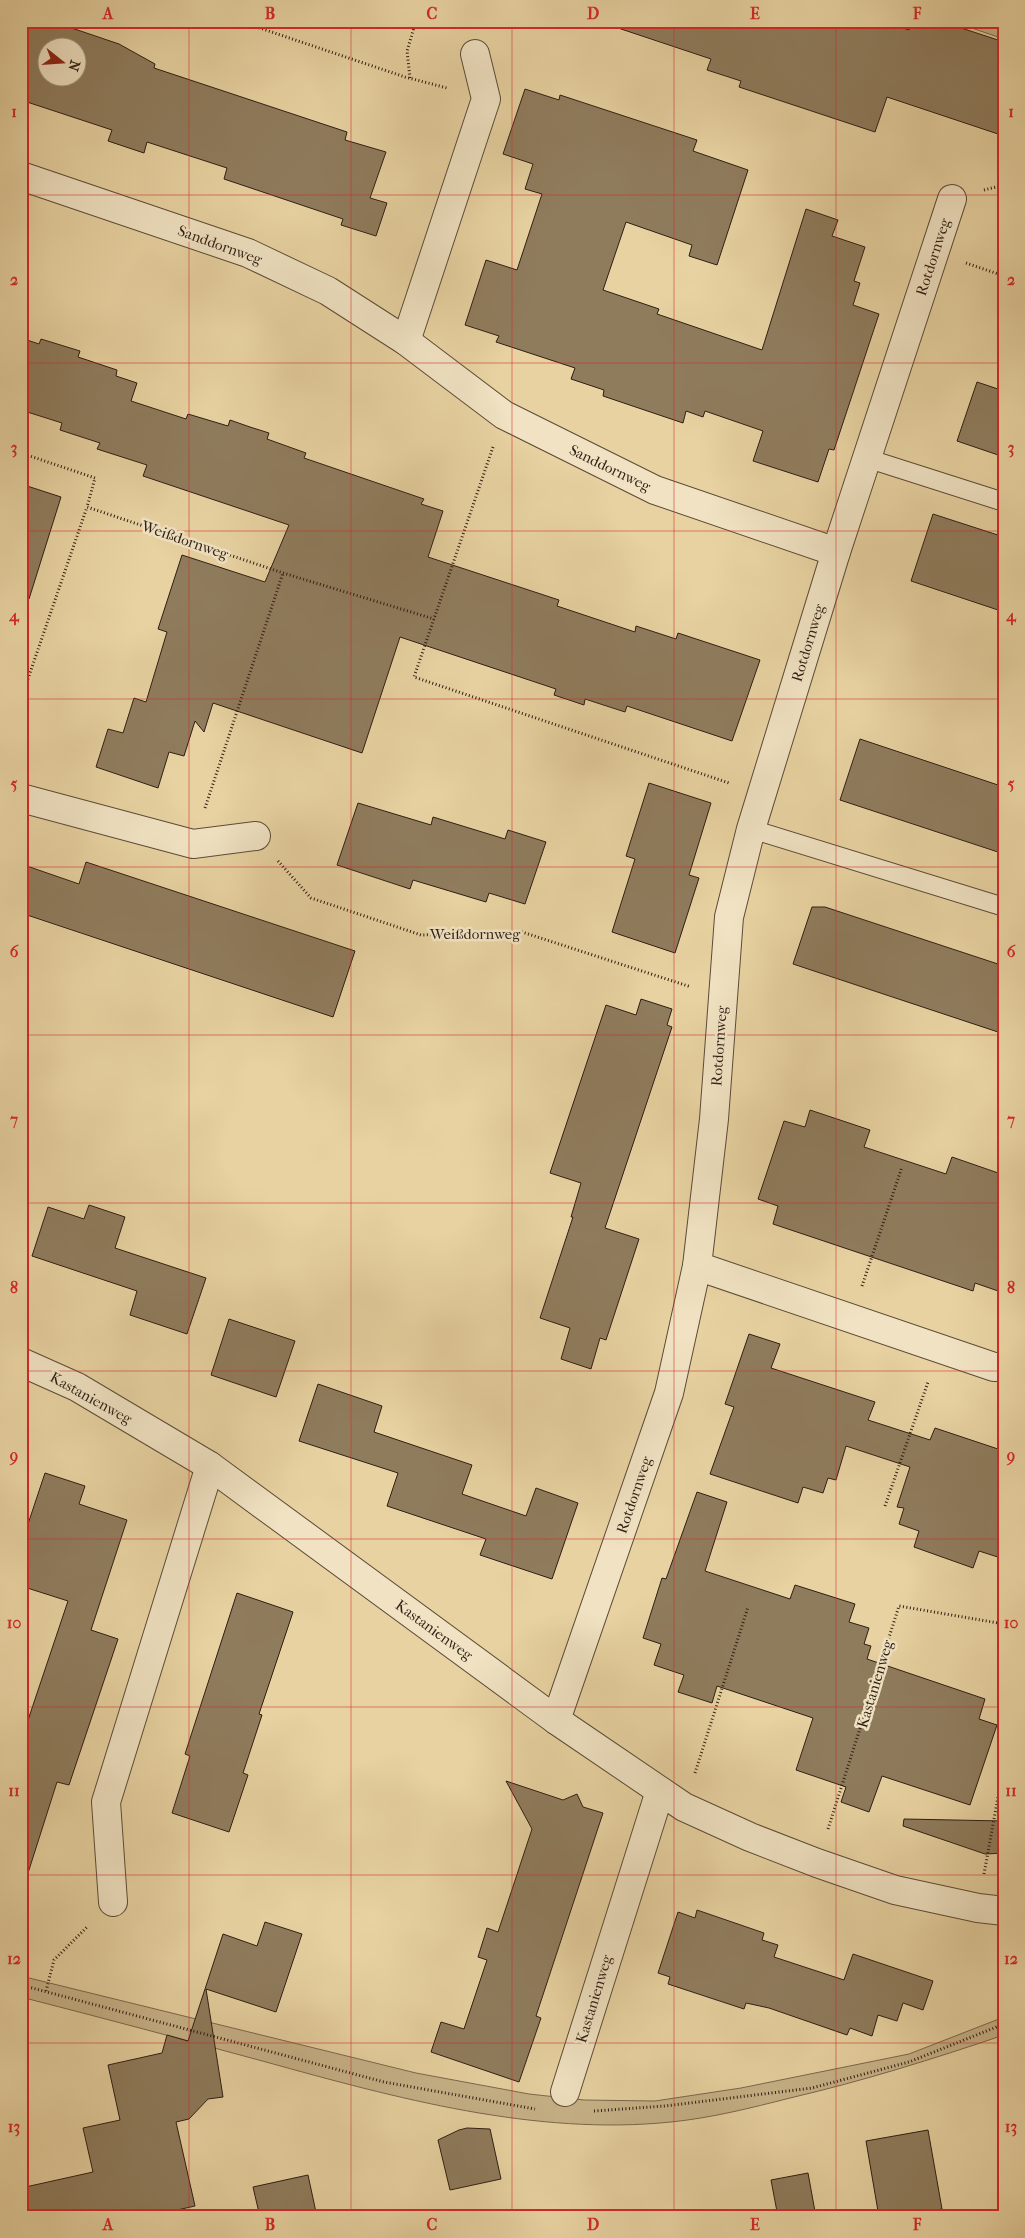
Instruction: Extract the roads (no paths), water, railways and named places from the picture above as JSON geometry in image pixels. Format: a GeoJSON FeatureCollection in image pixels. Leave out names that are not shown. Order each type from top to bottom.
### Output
{"type":"FeatureCollection","features":[{"type":"Feature","properties":{"kind":"street"},"geometry":{"type":"LineString","coordinates":[[406,341],[486,99],[475,54]]}},
{"type":"Feature","properties":{"kind":"street","name":"Sanddornweg"},"geometry":{"type":"LineString","coordinates":[[21,176],[248,253],[328,291],[406,341],[504,415],[655,490],[836,552]]}},
{"type":"Feature","properties":{"kind":"street","name":"Rotdornweg"},"geometry":{"type":"LineString","coordinates":[[556,1720],[669,1393],[697,1266],[714,1119],[729,917],[751,828],[866,458],[952,199]]}},
{"type":"Feature","properties":{"kind":"street"},"geometry":{"type":"LineString","coordinates":[[21,798],[192,844],[256,836]]}},
{"type":"Feature","properties":{"kind":"street"},"geometry":{"type":"LineString","coordinates":[[697,1266],[994,1367],[1004,1367]]}},
{"type":"Feature","properties":{"kind":"street","name":"Kastanienweg"},"geometry":{"type":"LineString","coordinates":[[21,1362],[77,1387],[210,1466],[556,1720],[684,1807],[750,1837],[816,1863],[895,1890],[991,1910]]}},
{"type":"Feature","properties":{"kind":"street"},"geometry":{"type":"LineString","coordinates":[[113,1902],[106,1802],[210,1466]]}},
{"type":"Feature","properties":{"kind":"street","name":"Kastanienweg"},"geometry":{"type":"LineString","coordinates":[[565,2092],[660,1791]]}},
{"type":"Feature","properties":{"kind":"lane"},"geometry":{"type":"LineString","coordinates":[[866,458],[1004,502]]}},
{"type":"Feature","properties":{"kind":"lane"},"geometry":{"type":"LineString","coordinates":[[751,828],[1004,907]]}}]}
